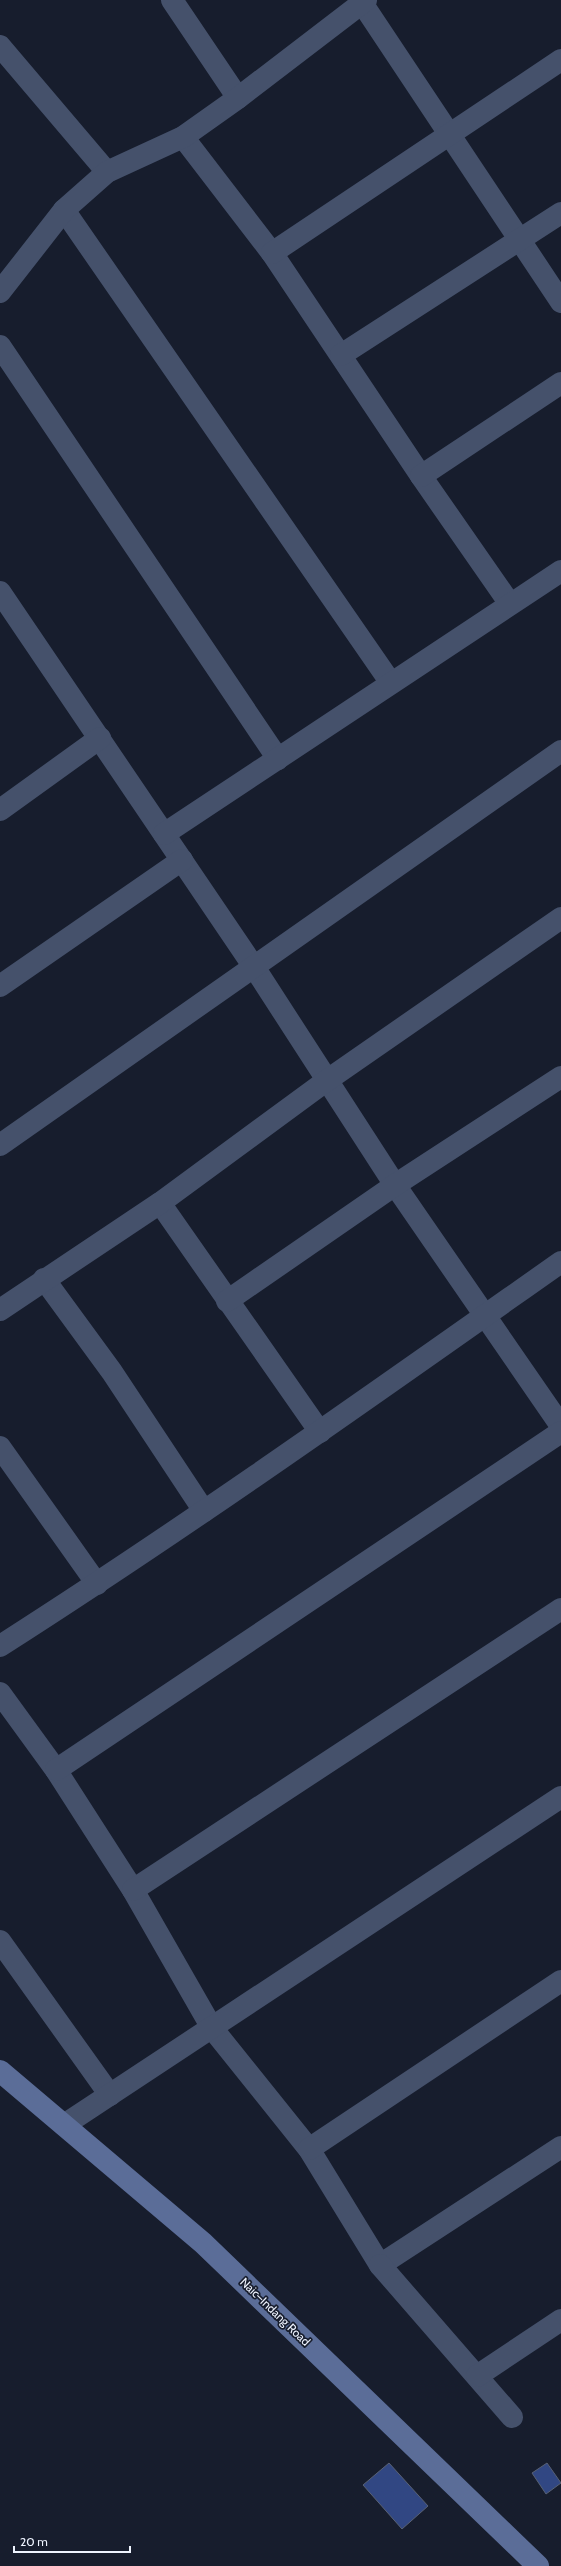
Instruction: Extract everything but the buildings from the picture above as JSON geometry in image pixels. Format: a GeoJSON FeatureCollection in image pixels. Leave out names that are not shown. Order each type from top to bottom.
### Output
{"type":"FeatureCollection","features":[{"type":"Feature","properties":{"kind":"main road","name":"Naic–Indang Road"},"geometry":{"type":"LineString","coordinates":[[0,2071],[203,2243],[538,2566]]}},
{"type":"Feature","properties":{"kind":"street"},"geometry":{"type":"LineString","coordinates":[[172,0],[238,98]]}},
{"type":"Feature","properties":{"kind":"street"},"geometry":{"type":"LineString","coordinates":[[0,292],[64,210],[107,172],[183,137],[238,98],[363,1],[448,134],[561,302]]}},
{"type":"Feature","properties":{"kind":"street"},"geometry":{"type":"LineString","coordinates":[[0,46],[107,172]]}},
{"type":"Feature","properties":{"kind":"street"},"geometry":{"type":"LineString","coordinates":[[272,253],[448,134],[561,60]]}},
{"type":"Feature","properties":{"kind":"street"},"geometry":{"type":"LineString","coordinates":[[183,137],[272,253],[421,476],[510,604]]}},
{"type":"Feature","properties":{"kind":"street"},"geometry":{"type":"LineString","coordinates":[[64,210],[391,683]]}},
{"type":"Feature","properties":{"kind":"street"},"geometry":{"type":"LineString","coordinates":[[341,355],[561,213]]}},
{"type":"Feature","properties":{"kind":"street"},"geometry":{"type":"LineString","coordinates":[[0,346],[278,759]]}},
{"type":"Feature","properties":{"kind":"street"},"geometry":{"type":"LineString","coordinates":[[421,476],[561,383]]}},
{"type":"Feature","properties":{"kind":"street"},"geometry":{"type":"LineString","coordinates":[[164,834],[561,571]]}},
{"type":"Feature","properties":{"kind":"street"},"geometry":{"type":"LineString","coordinates":[[0,592],[254,967],[326,1081],[395,1185],[561,1426]]}},
{"type":"Feature","properties":{"kind":"street"},"geometry":{"type":"LineString","coordinates":[[0,810],[100,738]]}},
{"type":"Feature","properties":{"kind":"street"},"geometry":{"type":"LineString","coordinates":[[0,1145],[561,750]]}},
{"type":"Feature","properties":{"kind":"street"},"geometry":{"type":"LineString","coordinates":[[0,986],[182,860]]}},
{"type":"Feature","properties":{"kind":"street"},"geometry":{"type":"LineString","coordinates":[[0,1310],[44,1278],[160,1203],[326,1081],[561,918]]}},
{"type":"Feature","properties":{"kind":"street"},"geometry":{"type":"LineString","coordinates":[[227,1301],[395,1185],[561,1077]]}},
{"type":"Feature","properties":{"kind":"street"},"geometry":{"type":"LineString","coordinates":[[160,1203],[227,1301],[320,1432]]}},
{"type":"Feature","properties":{"kind":"street"},"geometry":{"type":"LineString","coordinates":[[0,1646],[97,1584],[320,1432],[561,1262]]}},
{"type":"Feature","properties":{"kind":"street"},"geometry":{"type":"LineString","coordinates":[[44,1278],[112,1372],[204,1511]]}},
{"type":"Feature","properties":{"kind":"street"},"geometry":{"type":"LineString","coordinates":[[56,1770],[561,1432]]}},
{"type":"Feature","properties":{"kind":"street"},"geometry":{"type":"LineString","coordinates":[[0,1447],[97,1584]]}},
{"type":"Feature","properties":{"kind":"street"},"geometry":{"type":"LineString","coordinates":[[133,1890],[561,1609]]}},
{"type":"Feature","properties":{"kind":"street"},"geometry":{"type":"LineString","coordinates":[[0,1692],[56,1770],[133,1890],[212,2028],[309,2149],[380,2265],[512,2417]]}},
{"type":"Feature","properties":{"kind":"street"},"geometry":{"type":"LineString","coordinates":[[64,2125],[561,1797]]}},
{"type":"Feature","properties":{"kind":"street"},"geometry":{"type":"LineString","coordinates":[[0,1941],[110,2095]]}},
{"type":"Feature","properties":{"kind":"street"},"geometry":{"type":"LineString","coordinates":[[309,2149],[561,1981]]}},
{"type":"Feature","properties":{"kind":"street"},"geometry":{"type":"LineString","coordinates":[[380,2265],[561,2147]]}},
{"type":"Feature","properties":{"kind":"street"},"geometry":{"type":"LineString","coordinates":[[476,2376],[561,2320]]}}]}
